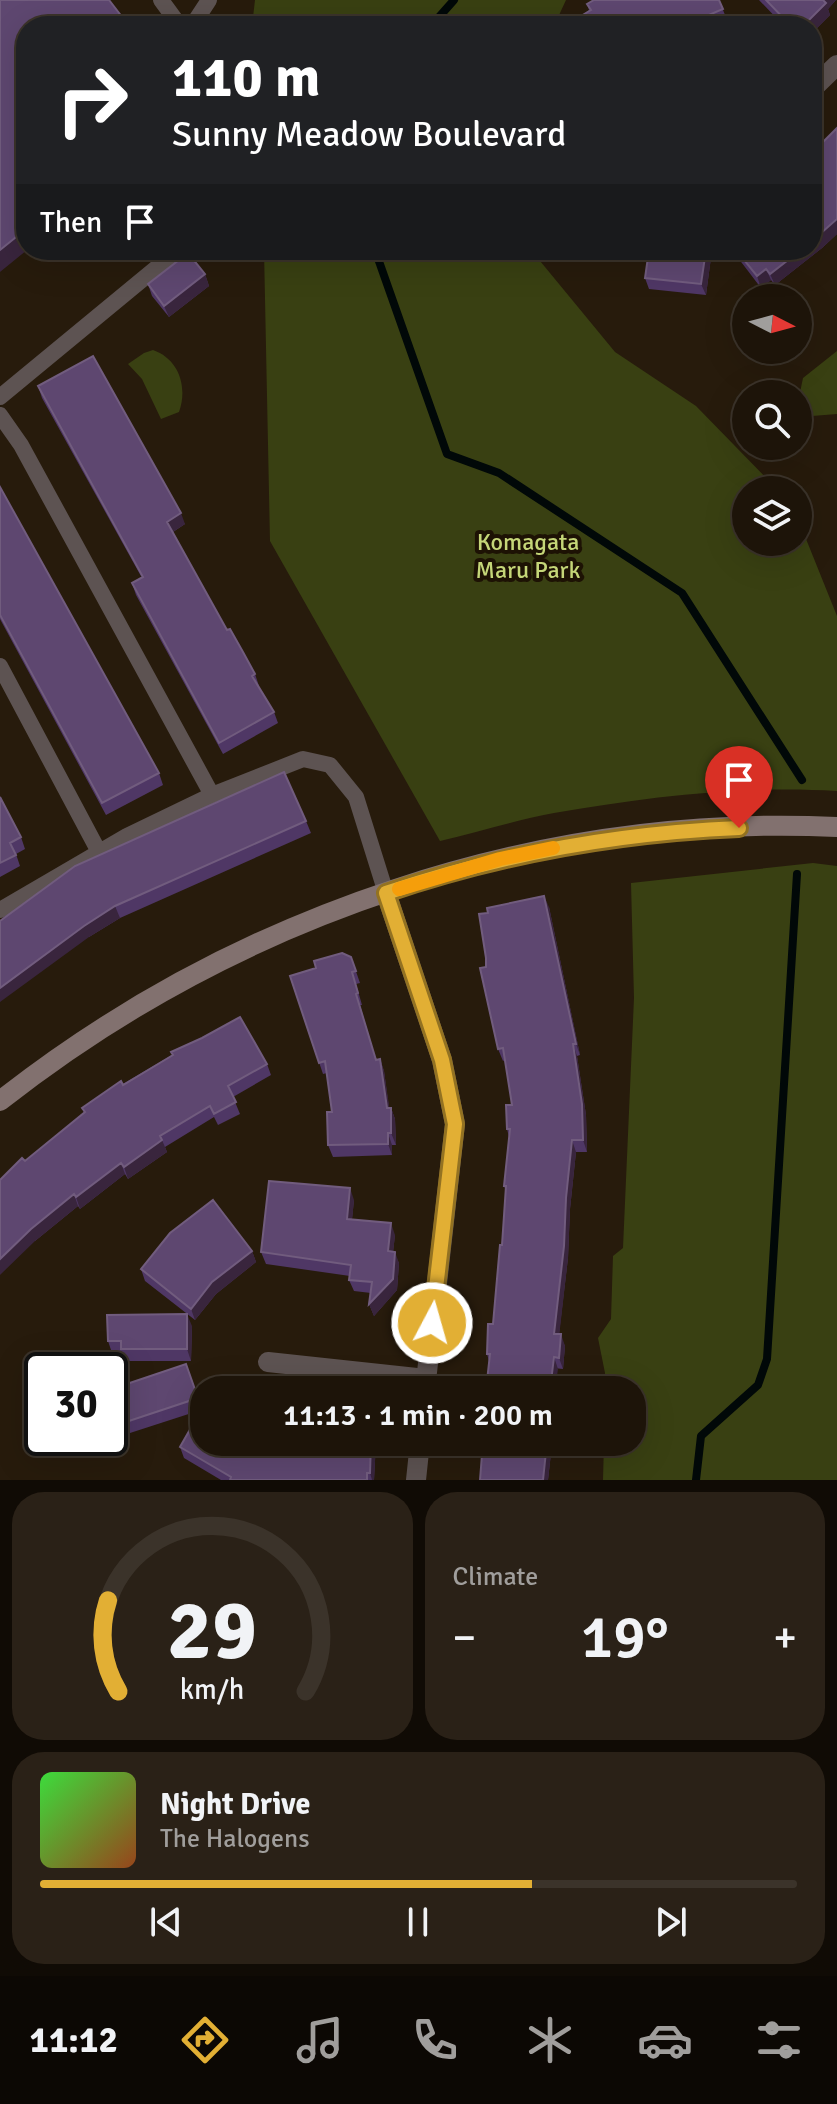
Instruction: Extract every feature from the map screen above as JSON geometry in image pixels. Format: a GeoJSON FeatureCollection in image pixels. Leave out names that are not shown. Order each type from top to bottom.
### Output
{"type":"FeatureCollection","features":[{"type":"Feature","properties":{"kind":"street"},"geometry":{"type":"LineString","coordinates":[[822,79],[837,65]]}},
{"type":"Feature","properties":{"kind":"street"},"geometry":{"type":"LineString","coordinates":[[0,1101],[87,1037],[199,971],[318,917],[386,893],[500,859],[616,838],[695,829],[837,827]]}},
{"type":"Feature","properties":{"kind":"street"},"geometry":{"type":"LineString","coordinates":[[386,893],[442,1060],[455,1124],[426,1376]]}},
{"type":"Feature","properties":{"kind":"street"},"geometry":{"type":"LineString","coordinates":[[268,1362],[364,1376]]}},
{"type":"Feature","properties":{"kind":"street"},"geometry":{"type":"LineString","coordinates":[[416,1480],[419,1456]]}},
{"type":"Feature","properties":{"kind":"lane"},"geometry":{"type":"LineString","coordinates":[[0,397],[166,260]]}},
{"type":"Feature","properties":{"kind":"lane"},"geometry":{"type":"LineString","coordinates":[[0,415],[21,445],[212,795]]}},
{"type":"Feature","properties":{"kind":"lane"},"geometry":{"type":"LineString","coordinates":[[0,666],[99,852]]}},
{"type":"Feature","properties":{"kind":"lane"},"geometry":{"type":"LineString","coordinates":[[0,910],[127,836],[212,795],[303,759],[330,765],[356,797],[386,893]]}},
{"type":"Feature","properties":{"kind":"green space"},"geometry":{"type":"Polygon","coordinates":[[[255,0],[566,0],[559,16],[253,16],[255,0]]]}},
{"type":"Feature","properties":{"kind":"green space","name":"Komagata Maru Park"},"geometry":{"type":"Polygon","coordinates":[[[264,260],[539,260],[615,352],[696,406],[732,443],[732,460],[749,460],[764,476],[732,476],[732,556],[812,554],[837,616],[837,791],[731,791],[659,797],[554,813],[440,841],[270,541],[264,260]]]}},
{"type":"Feature","properties":{"kind":"green space"},"geometry":{"type":"Polygon","coordinates":[[[153,350],[175,367],[182,384],[179,412],[161,419],[142,379],[128,364],[153,350]]]}},
{"type":"Feature","properties":{"kind":"green space"},"geometry":{"type":"Polygon","coordinates":[[[837,351],[837,414],[812,416],[812,380],[803,378],[837,351]]]}},
{"type":"Feature","properties":{"kind":"green space"},"geometry":{"type":"Polygon","coordinates":[[[813,863],[837,866],[837,1480],[603,1480],[604,1456],[646,1456],[646,1376],[605,1376],[598,1338],[611,1319],[613,1256],[623,1248],[634,998],[631,883],[813,863]]]}},
{"type":"Feature","properties":{"kind":"building"},"geometry":{"type":"Polygon","coordinates":[[[0,0],[109,0],[121,16],[16,16],[16,237],[0,250],[0,0]]]}},
{"type":"Feature","properties":{"kind":"building"},"geometry":{"type":"Polygon","coordinates":[[[594,0],[719,0],[723,9],[706,16],[581,16],[591,10],[587,4],[594,0]]]}},
{"type":"Feature","properties":{"kind":"building"},"geometry":{"type":"Polygon","coordinates":[[[766,0],[823,0],[826,3],[813,16],[781,16],[766,0]]]}},
{"type":"Feature","properties":{"kind":"building"},"geometry":{"type":"Polygon","coordinates":[[[837,128],[837,219],[822,232],[822,143],[837,128]]]}},
{"type":"Feature","properties":{"kind":"building"},"geometry":{"type":"Polygon","coordinates":[[[179,260],[194,260],[205,274],[164,306],[148,284],[179,260]]]}},
{"type":"Feature","properties":{"kind":"building"},"geometry":{"type":"Polygon","coordinates":[[[648,260],[705,260],[701,284],[645,278],[648,260]]]}},
{"type":"Feature","properties":{"kind":"building"},"geometry":{"type":"Polygon","coordinates":[[[744,260],[788,260],[770,274],[766,269],[757,276],[744,260]]]}},
{"type":"Feature","properties":{"kind":"building"},"geometry":{"type":"Polygon","coordinates":[[[93,356],[181,513],[167,522],[227,630],[230,629],[243,652],[255,674],[252,676],[274,712],[219,743],[132,583],[143,577],[38,386],[93,356]]]}},
{"type":"Feature","properties":{"kind":"building"},"geometry":{"type":"Polygon","coordinates":[[[0,487],[159,773],[102,803],[0,615],[0,487]]]}},
{"type":"Feature","properties":{"kind":"building"},"geometry":{"type":"Polygon","coordinates":[[[284,772],[306,821],[115,906],[0,988],[0,921],[75,866],[284,772]]]}},
{"type":"Feature","properties":{"kind":"building"},"geometry":{"type":"Polygon","coordinates":[[[0,797],[21,837],[10,843],[16,855],[0,863],[0,797]]]}},
{"type":"Feature","properties":{"kind":"building"},"geometry":{"type":"Polygon","coordinates":[[[544,896],[576,1044],[573,1044],[582,1104],[583,1140],[572,1140],[554,1334],[561,1334],[559,1358],[554,1357],[552,1376],[488,1376],[488,1324],[493,1324],[502,1245],[510,1129],[507,1129],[506,1105],[512,1105],[503,1048],[498,1049],[480,968],[486,967],[486,958],[479,914],[488,913],[487,908],[544,896]]]}},
{"type":"Feature","properties":{"kind":"building"},"geometry":{"type":"Polygon","coordinates":[[[342,953],[351,957],[356,971],[352,972],[356,994],[376,1060],[380,1059],[387,1108],[391,1108],[388,1144],[328,1145],[327,1112],[332,1112],[325,1061],[319,1063],[290,976],[316,968],[314,961],[342,953]]]}},
{"type":"Feature","properties":{"kind":"building"},"geometry":{"type":"Polygon","coordinates":[[[240,1017],[267,1064],[228,1086],[236,1102],[214,1114],[210,1106],[160,1136],[162,1140],[124,1167],[121,1163],[76,1197],[74,1194],[0,1259],[0,1180],[22,1158],[25,1161],[85,1112],[82,1108],[121,1081],[123,1085],[173,1055],[171,1052],[240,1017]]]}},
{"type":"Feature","properties":{"kind":"building"},"geometry":{"type":"Polygon","coordinates":[[[269,1181],[350,1188],[347,1219],[391,1223],[388,1251],[395,1252],[393,1279],[369,1304],[372,1282],[349,1280],[351,1265],[261,1252],[269,1181]]]}},
{"type":"Feature","properties":{"kind":"building"},"geometry":{"type":"Polygon","coordinates":[[[213,1200],[252,1251],[212,1282],[191,1309],[141,1269],[170,1233],[213,1200]]]}},
{"type":"Feature","properties":{"kind":"building"},"geometry":{"type":"Polygon","coordinates":[[[187,1314],[187,1349],[121,1349],[121,1341],[108,1341],[107,1315],[187,1314]]]}},
{"type":"Feature","properties":{"kind":"building"},"geometry":{"type":"Polygon","coordinates":[[[186,1364],[190,1376],[190,1401],[128,1421],[128,1384],[186,1364]]]}},
{"type":"Feature","properties":{"kind":"building"},"geometry":{"type":"Polygon","coordinates":[[[190,1430],[190,1453],[180,1447],[190,1430]]]}},
{"type":"Feature","properties":{"kind":"building"},"geometry":{"type":"Polygon","coordinates":[[[195,1456],[371,1456],[367,1480],[230,1480],[231,1477],[195,1456]]]}},
{"type":"Feature","properties":{"kind":"building"},"geometry":{"type":"Polygon","coordinates":[[[482,1456],[546,1456],[543,1480],[480,1480],[482,1456]]]}},
{"type":"Feature","properties":{"kind":"waterway"},"geometry":{"type":"LineString","coordinates":[[440,16],[454,0]]}},
{"type":"Feature","properties":{"kind":"waterway"},"geometry":{"type":"LineString","coordinates":[[379,260],[447,454],[499,473],[682,593],[802,780]]}},
{"type":"Feature","properties":{"kind":"waterway"},"geometry":{"type":"LineString","coordinates":[[696,1480],[701,1436],[758,1385],[767,1359],[797,874]]}},
{"type":"Feature","properties":{"kind":"slow traffic"},"geometry":{"type":"LineString","coordinates":[[399,889],[500,859],[553,848]]}},
{"type":"Feature","properties":{"kind":"route"},"geometry":{"type":"LineString","coordinates":[[432,1323],[455,1124],[442,1060],[386,893],[500,859],[564,845],[695,829],[739,828]]}}]}
